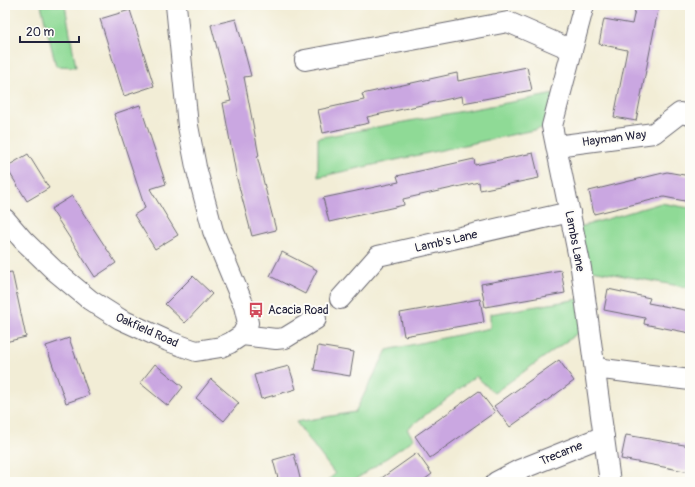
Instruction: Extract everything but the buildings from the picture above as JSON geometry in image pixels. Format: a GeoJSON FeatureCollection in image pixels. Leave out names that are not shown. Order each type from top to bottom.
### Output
{"type":"FeatureCollection","features":[{"type":"Feature","properties":{"kind":"street"},"geometry":{"type":"LineString","coordinates":[[176,5],[188,126],[196,167],[213,231],[244,306],[248,323],[242,335],[276,339],[285,338],[316,319]]}},
{"type":"Feature","properties":{"kind":"street","name":"Lambs Lane"},"geometry":{"type":"LineString","coordinates":[[584,5],[552,126],[581,268],[610,482]]}},
{"type":"Feature","properties":{"kind":"street"},"geometry":{"type":"LineString","coordinates":[[305,60],[508,22],[572,50]]}},
{"type":"Feature","properties":{"kind":"street","name":"Hayman Way"},"geometry":{"type":"LineString","coordinates":[[556,146],[654,133],[680,114],[690,115]]}},
{"type":"Feature","properties":{"kind":"street","name":"Lamb's Lane"},"geometry":{"type":"LineString","coordinates":[[340,299],[378,256],[570,212]]}},
{"type":"Feature","properties":{"kind":"street","name":"Oakfield Road"},"geometry":{"type":"LineString","coordinates":[[5,220],[55,271],[90,300],[120,319],[168,341],[196,351],[221,347],[242,335]]}},
{"type":"Feature","properties":{"kind":"street"},"geometry":{"type":"LineString","coordinates":[[595,368],[690,380]]}},
{"type":"Feature","properties":{"kind":"street","name":"Trecarne"},"geometry":{"type":"LineString","coordinates":[[496,482],[519,470],[604,436]]}},
{"type":"Feature","properties":{"kind":"green space"},"geometry":{"type":"Polygon","coordinates":[[[41,5],[65,5],[76,67],[56,66],[41,5]]]}},
{"type":"Feature","properties":{"kind":"green space"},"geometry":{"type":"Polygon","coordinates":[[[560,93],[552,126],[318,177],[318,138],[560,93]]]}},
{"type":"Feature","properties":{"kind":"green space"},"geometry":{"type":"Polygon","coordinates":[[[661,203],[690,208],[690,288],[581,268],[573,229],[661,203]]]}},
{"type":"Feature","properties":{"kind":"green space"},"geometry":{"type":"Polygon","coordinates":[[[585,298],[589,325],[494,393],[476,376],[407,429],[414,439],[352,482],[326,482],[335,474],[296,422],[355,412],[387,350],[490,328],[490,314],[585,298]]]}},
{"type":"Feature","properties":{"kind":"place","name":"Acacia Road"},"geometry":{"type":"Point","coordinates":[256,310]}}]}
